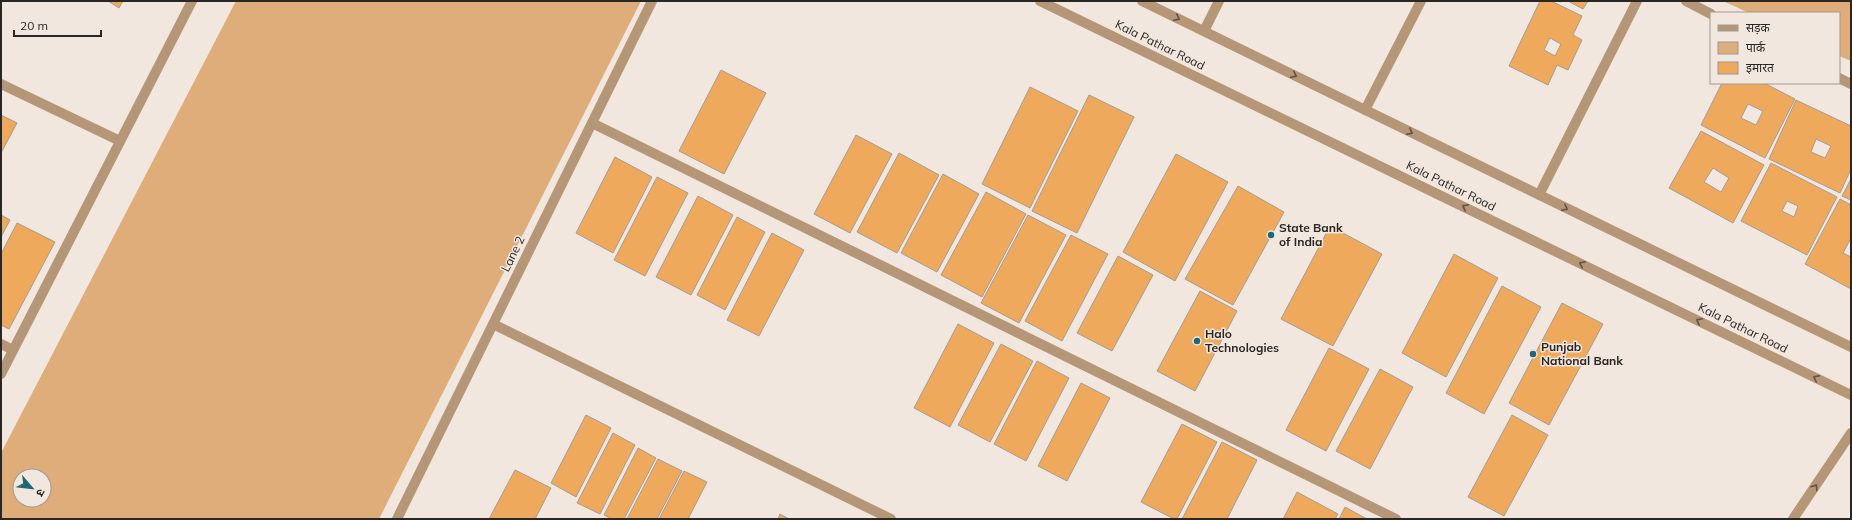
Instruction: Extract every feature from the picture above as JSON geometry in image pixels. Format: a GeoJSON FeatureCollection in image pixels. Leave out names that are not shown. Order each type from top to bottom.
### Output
{"type":"FeatureCollection","features":[{"type":"Feature","properties":{"kind":"street"},"geometry":{"type":"LineString","coordinates":[[1,374],[192,1]]}},
{"type":"Feature","properties":{"kind":"street","name":"Lane 2"},"geometry":{"type":"LineString","coordinates":[[397,519],[652,1]]}},
{"type":"Feature","properties":{"kind":"street","name":"Kala Pathar Road"},"geometry":{"type":"LineString","coordinates":[[1040,1],[1851,395]]}},
{"type":"Feature","properties":{"kind":"street"},"geometry":{"type":"LineString","coordinates":[[1142,1],[1851,347]]}},
{"type":"Feature","properties":{"kind":"street"},"geometry":{"type":"LineString","coordinates":[[1204,31],[1219,1]]}},
{"type":"Feature","properties":{"kind":"street"},"geometry":{"type":"LineString","coordinates":[[1365,110],[1421,1]]}},
{"type":"Feature","properties":{"kind":"street"},"geometry":{"type":"LineString","coordinates":[[1539,195],[1637,1]]}},
{"type":"Feature","properties":{"kind":"street"},"geometry":{"type":"LineString","coordinates":[[1686,1],[1710,13]]}},
{"type":"Feature","properties":{"kind":"street"},"geometry":{"type":"LineString","coordinates":[[1840,78],[1851,84]]}},
{"type":"Feature","properties":{"kind":"street"},"geometry":{"type":"LineString","coordinates":[[1,84],[120,141]]}},
{"type":"Feature","properties":{"kind":"street"},"geometry":{"type":"LineString","coordinates":[[592,123],[1396,519]]}},
{"type":"Feature","properties":{"kind":"street"},"geometry":{"type":"LineString","coordinates":[[493,324],[891,519]]}},
{"type":"Feature","properties":{"kind":"street"},"geometry":{"type":"LineString","coordinates":[[1,344],[13,350]]}},
{"type":"Feature","properties":{"kind":"street"},"geometry":{"type":"LineString","coordinates":[[1793,519],[1851,433]]}},
{"type":"Feature","properties":{"kind":"green space"},"geometry":{"type":"Polygon","coordinates":[[[236,1],[641,1],[379,519],[1,519],[1,453],[236,1]]]}},
{"type":"Feature","properties":{"kind":"green space"},"geometry":{"type":"Polygon","coordinates":[[[1723,1],[1851,1],[1851,61],[1840,56],[1840,12],[1747,12],[1723,1]]]}},
{"type":"Feature","properties":{"kind":"building"},"geometry":{"type":"Polygon","coordinates":[[[108,1],[123,1],[119,8],[108,1]]]}},
{"type":"Feature","properties":{"kind":"building"},"geometry":{"type":"Polygon","coordinates":[[[1540,1],[1551,1],[1582,16],[1573,35],[1582,40],[1568,70],[1557,65],[1548,85],[1509,66],[1540,1]],[[1550,38],[1544,50],[1555,56],[1561,44],[1550,38]]]}},
{"type":"Feature","properties":{"kind":"building"},"geometry":{"type":"Polygon","coordinates":[[[1568,1],[1588,1],[1583,9],[1568,1]]]}},
{"type":"Feature","properties":{"kind":"building"},"geometry":{"type":"Polygon","coordinates":[[[721,70],[766,93],[724,174],[679,151],[721,70]]]}},
{"type":"Feature","properties":{"kind":"building"},"geometry":{"type":"Polygon","coordinates":[[[1722,84],[1766,84],[1795,99],[1765,158],[1701,125],[1722,84]],[[1748,104],[1741,118],[1756,125],[1763,111],[1748,104]]]}},
{"type":"Feature","properties":{"kind":"building"},"geometry":{"type":"Polygon","coordinates":[[[1030,87],[1078,111],[1030,208],[982,184],[1030,87]]]}},
{"type":"Feature","properties":{"kind":"building"},"geometry":{"type":"Polygon","coordinates":[[[1089,95],[1134,117],[1077,233],[1032,211],[1089,95]]]}},
{"type":"Feature","properties":{"kind":"building"},"geometry":{"type":"Polygon","coordinates":[[[1796,100],[1851,126],[1851,169],[1840,193],[1769,159],[1796,100]],[[1816,139],[1811,152],[1825,158],[1831,146],[1816,139]]]}},
{"type":"Feature","properties":{"kind":"building"},"geometry":{"type":"Polygon","coordinates":[[[1,115],[17,123],[1,153],[1,115]]]}},
{"type":"Feature","properties":{"kind":"building"},"geometry":{"type":"Polygon","coordinates":[[[1701,131],[1764,165],[1733,223],[1669,188],[1701,131]],[[1713,168],[1704,182],[1721,192],[1729,178],[1713,168]]]}},
{"type":"Feature","properties":{"kind":"building"},"geometry":{"type":"Polygon","coordinates":[[[856,135],[892,154],[850,233],[814,214],[856,135]]]}},
{"type":"Feature","properties":{"kind":"building"},"geometry":{"type":"Polygon","coordinates":[[[899,153],[939,175],[897,253],[857,232],[899,153]]]}},
{"type":"Feature","properties":{"kind":"building"},"geometry":{"type":"Polygon","coordinates":[[[1176,154],[1228,182],[1175,281],[1123,252],[1176,154]]]}},
{"type":"Feature","properties":{"kind":"building"},"geometry":{"type":"Polygon","coordinates":[[[615,157],[652,177],[613,253],[576,233],[615,157]]]}},
{"type":"Feature","properties":{"kind":"building"},"geometry":{"type":"Polygon","coordinates":[[[1771,163],[1837,197],[1807,255],[1741,221],[1771,163]],[[1787,201],[1782,211],[1794,217],[1798,206],[1787,201]]]}},
{"type":"Feature","properties":{"kind":"building"},"geometry":{"type":"Polygon","coordinates":[[[943,174],[979,194],[937,272],[901,253],[943,174]]]}},
{"type":"Feature","properties":{"kind":"building"},"geometry":{"type":"Polygon","coordinates":[[[657,177],[688,193],[645,276],[614,260],[657,177]]]}},
{"type":"Feature","properties":{"kind":"building"},"geometry":{"type":"Polygon","coordinates":[[[1851,179],[1851,200],[1842,196],[1851,179]]]}},
{"type":"Feature","properties":{"kind":"building"},"geometry":{"type":"Polygon","coordinates":[[[1238,186],[1284,212],[1233,305],[1185,279],[1238,186]]]}},
{"type":"Feature","properties":{"kind":"building"},"geometry":{"type":"Polygon","coordinates":[[[986,192],[1026,214],[982,297],[941,275],[986,192]]]}},
{"type":"Feature","properties":{"kind":"building"},"geometry":{"type":"Polygon","coordinates":[[[698,196],[733,215],[691,295],[656,277],[698,196]]]}},
{"type":"Feature","properties":{"kind":"building"},"geometry":{"type":"Polygon","coordinates":[[[1840,199],[1851,205],[1851,238],[1843,253],[1851,257],[1851,289],[1805,264],[1840,199]]]}},
{"type":"Feature","properties":{"kind":"building"},"geometry":{"type":"Polygon","coordinates":[[[1,215],[10,220],[1,237],[1,215]]]}},
{"type":"Feature","properties":{"kind":"building"},"geometry":{"type":"Polygon","coordinates":[[[1028,215],[1066,235],[1019,323],[981,303],[1028,215]]]}},
{"type":"Feature","properties":{"kind":"building"},"geometry":{"type":"Polygon","coordinates":[[[737,217],[765,232],[725,310],[697,295],[737,217]]]}},
{"type":"Feature","properties":{"kind":"building"},"geometry":{"type":"Polygon","coordinates":[[[17,223],[55,242],[9,329],[1,325],[1,254],[17,223]]]}},
{"type":"Feature","properties":{"kind":"building"},"geometry":{"type":"Polygon","coordinates":[[[1330,226],[1382,254],[1333,346],[1281,319],[1330,226]]]}},
{"type":"Feature","properties":{"kind":"building"},"geometry":{"type":"Polygon","coordinates":[[[772,233],[804,250],[759,336],[727,320],[772,233]]]}},
{"type":"Feature","properties":{"kind":"building"},"geometry":{"type":"Polygon","coordinates":[[[1071,235],[1108,254],[1062,341],[1025,321],[1071,235]]]}},
{"type":"Feature","properties":{"kind":"building"},"geometry":{"type":"Polygon","coordinates":[[[1454,254],[1498,278],[1446,377],[1402,353],[1454,254]]]}},
{"type":"Feature","properties":{"kind":"building"},"geometry":{"type":"Polygon","coordinates":[[[1118,256],[1153,275],[1112,351],[1077,333],[1118,256]]]}},
{"type":"Feature","properties":{"kind":"building"},"geometry":{"type":"Polygon","coordinates":[[[1502,286],[1541,307],[1484,414],[1446,393],[1502,286]]]}},
{"type":"Feature","properties":{"kind":"building","name":"Halo Technologies"},"geometry":{"type":"Polygon","coordinates":[[[1200,291],[1237,311],[1195,391],[1157,371],[1200,291]]]}},
{"type":"Feature","properties":{"kind":"building"},"geometry":{"type":"Polygon","coordinates":[[[1562,303],[1603,324],[1549,425],[1509,403],[1562,303]]]}},
{"type":"Feature","properties":{"kind":"building"},"geometry":{"type":"Polygon","coordinates":[[[958,324],[994,343],[950,427],[914,408],[958,324]]]}},
{"type":"Feature","properties":{"kind":"building"},"geometry":{"type":"Polygon","coordinates":[[[1001,344],[1033,361],[990,442],[958,425],[1001,344]]]}},
{"type":"Feature","properties":{"kind":"building"},"geometry":{"type":"Polygon","coordinates":[[[1329,348],[1369,369],[1326,451],[1286,430],[1329,348]]]}},
{"type":"Feature","properties":{"kind":"building"},"geometry":{"type":"Polygon","coordinates":[[[1037,361],[1069,378],[1026,461],[994,444],[1037,361]]]}},
{"type":"Feature","properties":{"kind":"building"},"geometry":{"type":"Polygon","coordinates":[[[1380,369],[1413,387],[1370,469],[1336,451],[1380,369]]]}},
{"type":"Feature","properties":{"kind":"building"},"geometry":{"type":"Polygon","coordinates":[[[1081,383],[1110,398],[1067,481],[1038,466],[1081,383]]]}},
{"type":"Feature","properties":{"kind":"building"},"geometry":{"type":"Polygon","coordinates":[[[586,415],[611,428],[576,497],[551,483],[586,415]]]}},
{"type":"Feature","properties":{"kind":"building"},"geometry":{"type":"Polygon","coordinates":[[[1512,415],[1548,435],[1504,516],[1468,497],[1512,415]]]}},
{"type":"Feature","properties":{"kind":"building"},"geometry":{"type":"Polygon","coordinates":[[[1182,424],[1217,442],[1177,519],[1174,519],[1141,502],[1182,424]]]}},
{"type":"Feature","properties":{"kind":"building"},"geometry":{"type":"Polygon","coordinates":[[[613,433],[635,445],[600,514],[577,503],[613,433]]]}},
{"type":"Feature","properties":{"kind":"building"},"geometry":{"type":"Polygon","coordinates":[[[1222,442],[1257,460],[1227,519],[1182,519],[1222,442]]]}},
{"type":"Feature","properties":{"kind":"building"},"geometry":{"type":"Polygon","coordinates":[[[638,448],[656,458],[624,519],[612,519],[604,515],[638,448]]]}},
{"type":"Feature","properties":{"kind":"building"},"geometry":{"type":"Polygon","coordinates":[[[658,459],[682,471],[657,519],[627,519],[658,459]]]}},
{"type":"Feature","properties":{"kind":"building"},"geometry":{"type":"Polygon","coordinates":[[[515,470],[551,488],[535,519],[489,519],[515,470]]]}},
{"type":"Feature","properties":{"kind":"building"},"geometry":{"type":"Polygon","coordinates":[[[684,471],[707,482],[688,519],[659,519],[684,471]]]}},
{"type":"Feature","properties":{"kind":"building"},"geometry":{"type":"Polygon","coordinates":[[[1297,492],[1338,514],[1335,519],[1283,519],[1297,492]]]}},
{"type":"Feature","properties":{"kind":"building"},"geometry":{"type":"Polygon","coordinates":[[[1345,507],[1367,519],[1339,519],[1345,507]]]}},
{"type":"Feature","properties":{"kind":"building"},"geometry":{"type":"Polygon","coordinates":[[[780,514],[789,519],[778,519],[780,514]]]}},
{"type":"Feature","properties":{"kind":"place","name":"State Bank of India"},"geometry":{"type":"Point","coordinates":[1271,235]}},
{"type":"Feature","properties":{"kind":"place","name":"Halo Technologies"},"geometry":{"type":"Point","coordinates":[1197,341]}},
{"type":"Feature","properties":{"kind":"place","name":"Punjab National Bank"},"geometry":{"type":"Point","coordinates":[1533,354]}}]}
